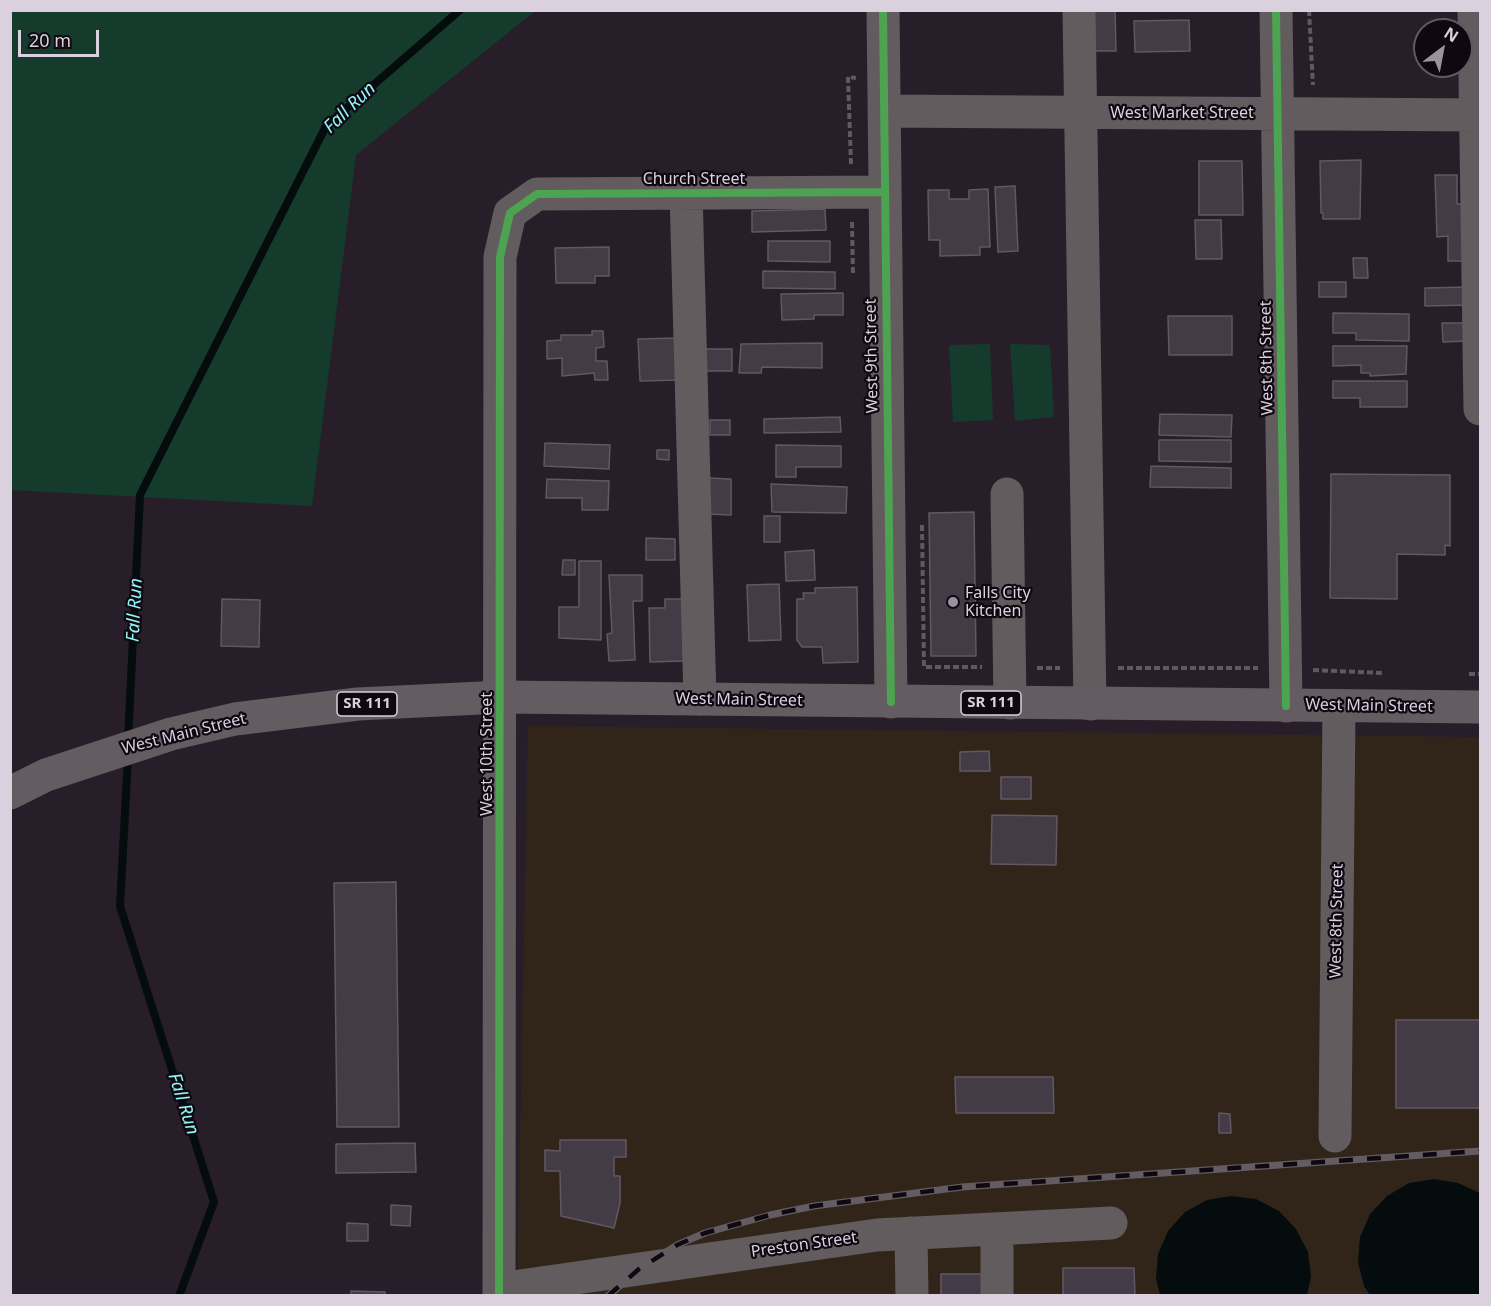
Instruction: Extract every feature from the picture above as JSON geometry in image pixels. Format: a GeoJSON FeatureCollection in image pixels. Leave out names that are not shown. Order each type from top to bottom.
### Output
{"type":"FeatureCollection","features":[{"type":"Feature","properties":{"kind":"main road","name":"West Main Street"},"geometry":{"type":"LineString","coordinates":[[10,793],[46,775],[171,734],[235,719],[358,704],[501,697],[1480,707]]}},
{"type":"Feature","properties":{"kind":"street","name":"West 9th Street"},"geometry":{"type":"LineString","coordinates":[[883,10],[891,702]]}},
{"type":"Feature","properties":{"kind":"street"},"geometry":{"type":"LineString","coordinates":[[1079,10],[1090,704]]}},
{"type":"Feature","properties":{"kind":"street","name":"West 8th Street"},"geometry":{"type":"LineString","coordinates":[[1276,10],[1286,706]]}},
{"type":"Feature","properties":{"kind":"street"},"geometry":{"type":"LineString","coordinates":[[1474,10],[1478,115],[1480,409]]}},
{"type":"Feature","properties":{"kind":"street","name":"West Market Street"},"geometry":{"type":"LineString","coordinates":[[884,111],[1478,115]]}},
{"type":"Feature","properties":{"kind":"street","name":"Church Street"},"geometry":{"type":"LineString","coordinates":[[510,213],[537,194],[885,192]]}},
{"type":"Feature","properties":{"kind":"street"},"geometry":{"type":"LineString","coordinates":[[686,193],[700,699]]}},
{"type":"Feature","properties":{"kind":"street","name":"West 10th Street"},"geometry":{"type":"LineString","coordinates":[[499,1292],[500,257],[510,213]]}},
{"type":"Feature","properties":{"kind":"street"},"geometry":{"type":"LineString","coordinates":[[1007,494],[1010,703]]}},
{"type":"Feature","properties":{"kind":"street","name":"West 8th Street"},"geometry":{"type":"LineString","coordinates":[[1335,1136],[1339,706]]}},
{"type":"Feature","properties":{"kind":"street","name":"Preston Street"},"geometry":{"type":"LineString","coordinates":[[499,1292],[877,1235],[1111,1223]]}},
{"type":"Feature","properties":{"kind":"street"},"geometry":{"type":"LineString","coordinates":[[997,1296],[998,1229]]}},
{"type":"Feature","properties":{"kind":"street"},"geometry":{"type":"LineString","coordinates":[[911,1233],[912,1296]]}},
{"type":"Feature","properties":{"kind":"path"},"geometry":{"type":"LineString","coordinates":[[1309,10],[1314,88]]}},
{"type":"Feature","properties":{"kind":"shaded area"},"geometry":{"type":"Polygon","coordinates":[[[528,726],[1480,737],[1480,1295],[517,1296],[528,726]]]}},
{"type":"Feature","properties":{"kind":"shaded area"},"geometry":{"type":"Polygon","coordinates":[[[1434,1179],[1458,1183],[1480,1193],[1480,1295],[1370,1295],[1364,1286],[1358,1262],[1360,1237],[1370,1214],[1387,1196],[1409,1183],[1434,1179]]]}},
{"type":"Feature","properties":{"kind":"shaded area"},"geometry":{"type":"Polygon","coordinates":[[[1231,1196],[1256,1199],[1279,1211],[1296,1229],[1308,1252],[1311,1277],[1307,1295],[1160,1295],[1156,1279],[1158,1254],[1168,1231],[1185,1212],[1207,1200],[1231,1196]]]}},
{"type":"Feature","properties":{"kind":"green space"},"geometry":{"type":"Polygon","coordinates":[[[10,11],[535,11],[356,155],[312,506],[11,490],[10,11]]]}},
{"type":"Feature","properties":{"kind":"green space"},"geometry":{"type":"Polygon","coordinates":[[[990,344],[993,420],[953,422],[949,345],[990,344]]]}},
{"type":"Feature","properties":{"kind":"green space"},"geometry":{"type":"Polygon","coordinates":[[[1010,344],[1050,345],[1054,417],[1015,421],[1010,344]]]}},
{"type":"Feature","properties":{"kind":"building"},"geometry":{"type":"Polygon","coordinates":[[[1093,10],[1115,10],[1116,51],[1095,51],[1093,10]]]}},
{"type":"Feature","properties":{"kind":"building"},"geometry":{"type":"Polygon","coordinates":[[[1189,20],[1190,51],[1135,52],[1134,21],[1189,20]]]}},
{"type":"Feature","properties":{"kind":"building"},"geometry":{"type":"Polygon","coordinates":[[[1361,160],[1360,219],[1323,219],[1320,161],[1361,160]]]}},
{"type":"Feature","properties":{"kind":"building"},"geometry":{"type":"Polygon","coordinates":[[[1199,161],[1242,161],[1243,215],[1199,215],[1199,161]]]}},
{"type":"Feature","properties":{"kind":"building"},"geometry":{"type":"Polygon","coordinates":[[[1435,175],[1457,175],[1457,204],[1464,204],[1465,261],[1448,261],[1448,236],[1437,237],[1435,175]]]}},
{"type":"Feature","properties":{"kind":"building"},"geometry":{"type":"Polygon","coordinates":[[[1015,186],[1018,251],[998,252],[995,187],[1015,186]]]}},
{"type":"Feature","properties":{"kind":"building"},"geometry":{"type":"Polygon","coordinates":[[[988,189],[990,247],[980,247],[980,255],[940,256],[940,240],[929,240],[928,190],[949,190],[949,199],[969,199],[969,190],[988,189]]]}},
{"type":"Feature","properties":{"kind":"building"},"geometry":{"type":"Polygon","coordinates":[[[825,209],[826,230],[752,232],[752,211],[825,209]]]}},
{"type":"Feature","properties":{"kind":"building"},"geometry":{"type":"Polygon","coordinates":[[[1195,220],[1221,220],[1222,259],[1196,259],[1195,220]]]}},
{"type":"Feature","properties":{"kind":"building"},"geometry":{"type":"Polygon","coordinates":[[[768,241],[830,241],[830,262],[768,261],[768,241]]]}},
{"type":"Feature","properties":{"kind":"building"},"geometry":{"type":"Polygon","coordinates":[[[609,247],[609,276],[595,276],[595,283],[556,283],[555,248],[609,247]]]}},
{"type":"Feature","properties":{"kind":"building"},"geometry":{"type":"Polygon","coordinates":[[[1353,258],[1367,258],[1368,278],[1354,278],[1353,258]]]}},
{"type":"Feature","properties":{"kind":"building"},"geometry":{"type":"Polygon","coordinates":[[[763,271],[835,272],[835,289],[763,288],[763,271]]]}},
{"type":"Feature","properties":{"kind":"building"},"geometry":{"type":"Polygon","coordinates":[[[1319,282],[1346,282],[1346,297],[1319,297],[1319,282]]]}},
{"type":"Feature","properties":{"kind":"building"},"geometry":{"type":"Polygon","coordinates":[[[1468,287],[1469,305],[1425,306],[1425,288],[1468,287]]]}},
{"type":"Feature","properties":{"kind":"building"},"geometry":{"type":"Polygon","coordinates":[[[843,293],[843,315],[814,315],[814,319],[782,320],[781,294],[843,293]]]}},
{"type":"Feature","properties":{"kind":"building"},"geometry":{"type":"Polygon","coordinates":[[[1333,313],[1409,314],[1409,341],[1356,340],[1356,333],[1333,333],[1333,313]]]}},
{"type":"Feature","properties":{"kind":"building"},"geometry":{"type":"Polygon","coordinates":[[[1168,316],[1232,316],[1232,355],[1169,355],[1168,316]]]}},
{"type":"Feature","properties":{"kind":"building"},"geometry":{"type":"Polygon","coordinates":[[[1442,323],[1466,323],[1467,341],[1443,342],[1442,323]]]}},
{"type":"Feature","properties":{"kind":"building"},"geometry":{"type":"Polygon","coordinates":[[[592,331],[603,331],[604,347],[596,348],[596,361],[607,361],[608,380],[595,380],[594,373],[562,376],[562,358],[547,359],[547,341],[561,340],[561,335],[592,335],[592,331]]]}},
{"type":"Feature","properties":{"kind":"building"},"geometry":{"type":"Polygon","coordinates":[[[678,338],[680,380],[640,381],[638,339],[678,338]]]}},
{"type":"Feature","properties":{"kind":"building"},"geometry":{"type":"Polygon","coordinates":[[[822,343],[822,368],[762,367],[761,373],[739,373],[741,344],[822,343]]]}},
{"type":"Feature","properties":{"kind":"building"},"geometry":{"type":"Polygon","coordinates":[[[1333,346],[1407,346],[1406,374],[1370,376],[1370,373],[1361,373],[1361,365],[1333,366],[1333,346]]]}},
{"type":"Feature","properties":{"kind":"building"},"geometry":{"type":"Polygon","coordinates":[[[705,349],[732,349],[732,371],[705,371],[705,349]]]}},
{"type":"Feature","properties":{"kind":"building"},"geometry":{"type":"Polygon","coordinates":[[[1333,381],[1407,381],[1407,407],[1360,407],[1360,398],[1333,398],[1333,381]]]}},
{"type":"Feature","properties":{"kind":"building"},"geometry":{"type":"Polygon","coordinates":[[[1160,414],[1232,415],[1231,437],[1159,435],[1160,414]]]}},
{"type":"Feature","properties":{"kind":"building"},"geometry":{"type":"Polygon","coordinates":[[[840,417],[841,432],[764,433],[764,419],[840,417]]]}},
{"type":"Feature","properties":{"kind":"building"},"geometry":{"type":"Polygon","coordinates":[[[710,420],[730,420],[730,435],[710,435],[710,420]]]}},
{"type":"Feature","properties":{"kind":"building"},"geometry":{"type":"Polygon","coordinates":[[[1159,440],[1231,440],[1231,462],[1159,461],[1159,440]]]}},
{"type":"Feature","properties":{"kind":"building"},"geometry":{"type":"Polygon","coordinates":[[[545,443],[610,445],[609,469],[544,466],[545,443]]]}},
{"type":"Feature","properties":{"kind":"building"},"geometry":{"type":"Polygon","coordinates":[[[776,445],[841,446],[841,467],[796,467],[796,477],[776,477],[776,445]]]}},
{"type":"Feature","properties":{"kind":"building"},"geometry":{"type":"Polygon","coordinates":[[[657,450],[669,450],[669,460],[657,459],[657,450]]]}},
{"type":"Feature","properties":{"kind":"building"},"geometry":{"type":"Polygon","coordinates":[[[1151,466],[1231,468],[1231,488],[1150,487],[1151,466]]]}},
{"type":"Feature","properties":{"kind":"building"},"geometry":{"type":"Polygon","coordinates":[[[1331,474],[1450,475],[1450,546],[1445,545],[1445,555],[1397,554],[1397,599],[1330,598],[1331,474]]]}},
{"type":"Feature","properties":{"kind":"building"},"geometry":{"type":"Polygon","coordinates":[[[708,478],[731,479],[731,515],[708,514],[708,478]]]}},
{"type":"Feature","properties":{"kind":"building"},"geometry":{"type":"Polygon","coordinates":[[[547,479],[609,481],[608,510],[582,510],[582,498],[546,498],[547,479]]]}},
{"type":"Feature","properties":{"kind":"building"},"geometry":{"type":"Polygon","coordinates":[[[771,484],[847,487],[846,513],[772,512],[771,484]]]}},
{"type":"Feature","properties":{"kind":"building","name":"Falls City Kitchen"},"geometry":{"type":"Polygon","coordinates":[[[974,512],[976,656],[931,656],[929,513],[974,512]]]}},
{"type":"Feature","properties":{"kind":"building"},"geometry":{"type":"Polygon","coordinates":[[[764,516],[780,516],[780,542],[764,542],[764,516]]]}},
{"type":"Feature","properties":{"kind":"building"},"geometry":{"type":"Polygon","coordinates":[[[646,538],[675,539],[675,560],[646,560],[646,538]]]}},
{"type":"Feature","properties":{"kind":"building"},"geometry":{"type":"Polygon","coordinates":[[[814,550],[815,580],[786,581],[785,552],[814,550]]]}},
{"type":"Feature","properties":{"kind":"building"},"geometry":{"type":"Polygon","coordinates":[[[563,560],[575,560],[575,575],[562,575],[563,560]]]}},
{"type":"Feature","properties":{"kind":"building"},"geometry":{"type":"Polygon","coordinates":[[[579,561],[601,561],[601,640],[559,638],[559,607],[579,607],[579,561]]]}},
{"type":"Feature","properties":{"kind":"building"},"geometry":{"type":"Polygon","coordinates":[[[609,575],[642,575],[642,601],[633,601],[635,660],[609,661],[607,634],[612,633],[609,575]]]}},
{"type":"Feature","properties":{"kind":"building"},"geometry":{"type":"Polygon","coordinates":[[[779,584],[781,640],[749,641],[747,585],[779,584]]]}},
{"type":"Feature","properties":{"kind":"building"},"geometry":{"type":"Polygon","coordinates":[[[857,587],[858,662],[823,663],[822,647],[802,647],[797,640],[797,599],[804,599],[803,593],[815,593],[815,588],[857,587]]]}},
{"type":"Feature","properties":{"kind":"building"},"geometry":{"type":"Polygon","coordinates":[[[222,599],[260,600],[259,647],[221,646],[222,599]]]}},
{"type":"Feature","properties":{"kind":"building"},"geometry":{"type":"Polygon","coordinates":[[[665,599],[683,599],[684,661],[650,662],[649,608],[665,608],[665,599]]]}},
{"type":"Feature","properties":{"kind":"building"},"geometry":{"type":"Polygon","coordinates":[[[989,751],[990,771],[960,771],[960,752],[989,751]]]}},
{"type":"Feature","properties":{"kind":"building"},"geometry":{"type":"Polygon","coordinates":[[[1001,777],[1031,777],[1031,799],[1001,799],[1001,777]]]}},
{"type":"Feature","properties":{"kind":"building"},"geometry":{"type":"Polygon","coordinates":[[[992,815],[1057,816],[1056,865],[991,864],[992,815]]]}},
{"type":"Feature","properties":{"kind":"building"},"geometry":{"type":"Polygon","coordinates":[[[396,882],[399,1127],[337,1127],[334,883],[396,882]]]}},
{"type":"Feature","properties":{"kind":"building"},"geometry":{"type":"Polygon","coordinates":[[[1396,1020],[1480,1020],[1480,1108],[1396,1108],[1396,1020]]]}},
{"type":"Feature","properties":{"kind":"building"},"geometry":{"type":"Polygon","coordinates":[[[955,1077],[1053,1077],[1054,1113],[956,1113],[955,1077]]]}},
{"type":"Feature","properties":{"kind":"building"},"geometry":{"type":"Polygon","coordinates":[[[1219,1113],[1230,1114],[1231,1133],[1219,1133],[1219,1113]]]}},
{"type":"Feature","properties":{"kind":"building"},"geometry":{"type":"Polygon","coordinates":[[[560,1140],[626,1140],[626,1157],[614,1157],[614,1176],[620,1176],[620,1203],[614,1228],[561,1216],[560,1171],[545,1171],[545,1150],[560,1151],[560,1140]]]}},
{"type":"Feature","properties":{"kind":"building"},"geometry":{"type":"Polygon","coordinates":[[[415,1143],[416,1172],[336,1173],[336,1144],[415,1143]]]}},
{"type":"Feature","properties":{"kind":"building"},"geometry":{"type":"Polygon","coordinates":[[[391,1205],[411,1206],[410,1226],[391,1225],[391,1205]]]}},
{"type":"Feature","properties":{"kind":"building"},"geometry":{"type":"Polygon","coordinates":[[[347,1223],[368,1224],[368,1241],[347,1241],[347,1223]]]}},
{"type":"Feature","properties":{"kind":"building"},"geometry":{"type":"Polygon","coordinates":[[[1063,1268],[1134,1268],[1135,1296],[1063,1296],[1063,1268]]]}},
{"type":"Feature","properties":{"kind":"building"},"geometry":{"type":"Polygon","coordinates":[[[941,1274],[986,1274],[986,1296],[941,1296],[941,1274]]]}},
{"type":"Feature","properties":{"kind":"building"},"geometry":{"type":"Polygon","coordinates":[[[351,1291],[385,1292],[385,1296],[351,1296],[351,1291]]]}},
{"type":"Feature","properties":{"kind":"waterway","name":"Fall Run"},"geometry":{"type":"LineString","coordinates":[[128,741],[140,495],[326,126],[460,10]]}},
{"type":"Feature","properties":{"kind":"waterway","name":"Fall Run"},"geometry":{"type":"LineString","coordinates":[[128,757],[120,906],[214,1202],[179,1296]]}},
{"type":"Feature","properties":{"kind":"railway"},"geometry":{"type":"LineString","coordinates":[[608,1296],[639,1269],[677,1245],[705,1233],[770,1215],[814,1206],[962,1187],[1480,1151]]}},
{"type":"Feature","properties":{"kind":"cycle path"},"geometry":{"type":"LineString","coordinates":[[883,10],[891,702]]}},
{"type":"Feature","properties":{"kind":"cycle path"},"geometry":{"type":"LineString","coordinates":[[1276,10],[1286,706]]}},
{"type":"Feature","properties":{"kind":"cycle path"},"geometry":{"type":"LineString","coordinates":[[499,1296],[500,257],[510,213],[537,194],[885,192]]}},
{"type":"Feature","properties":{"kind":"place","name":"Falls City Kitchen"},"geometry":{"type":"Point","coordinates":[953,602]}}]}
